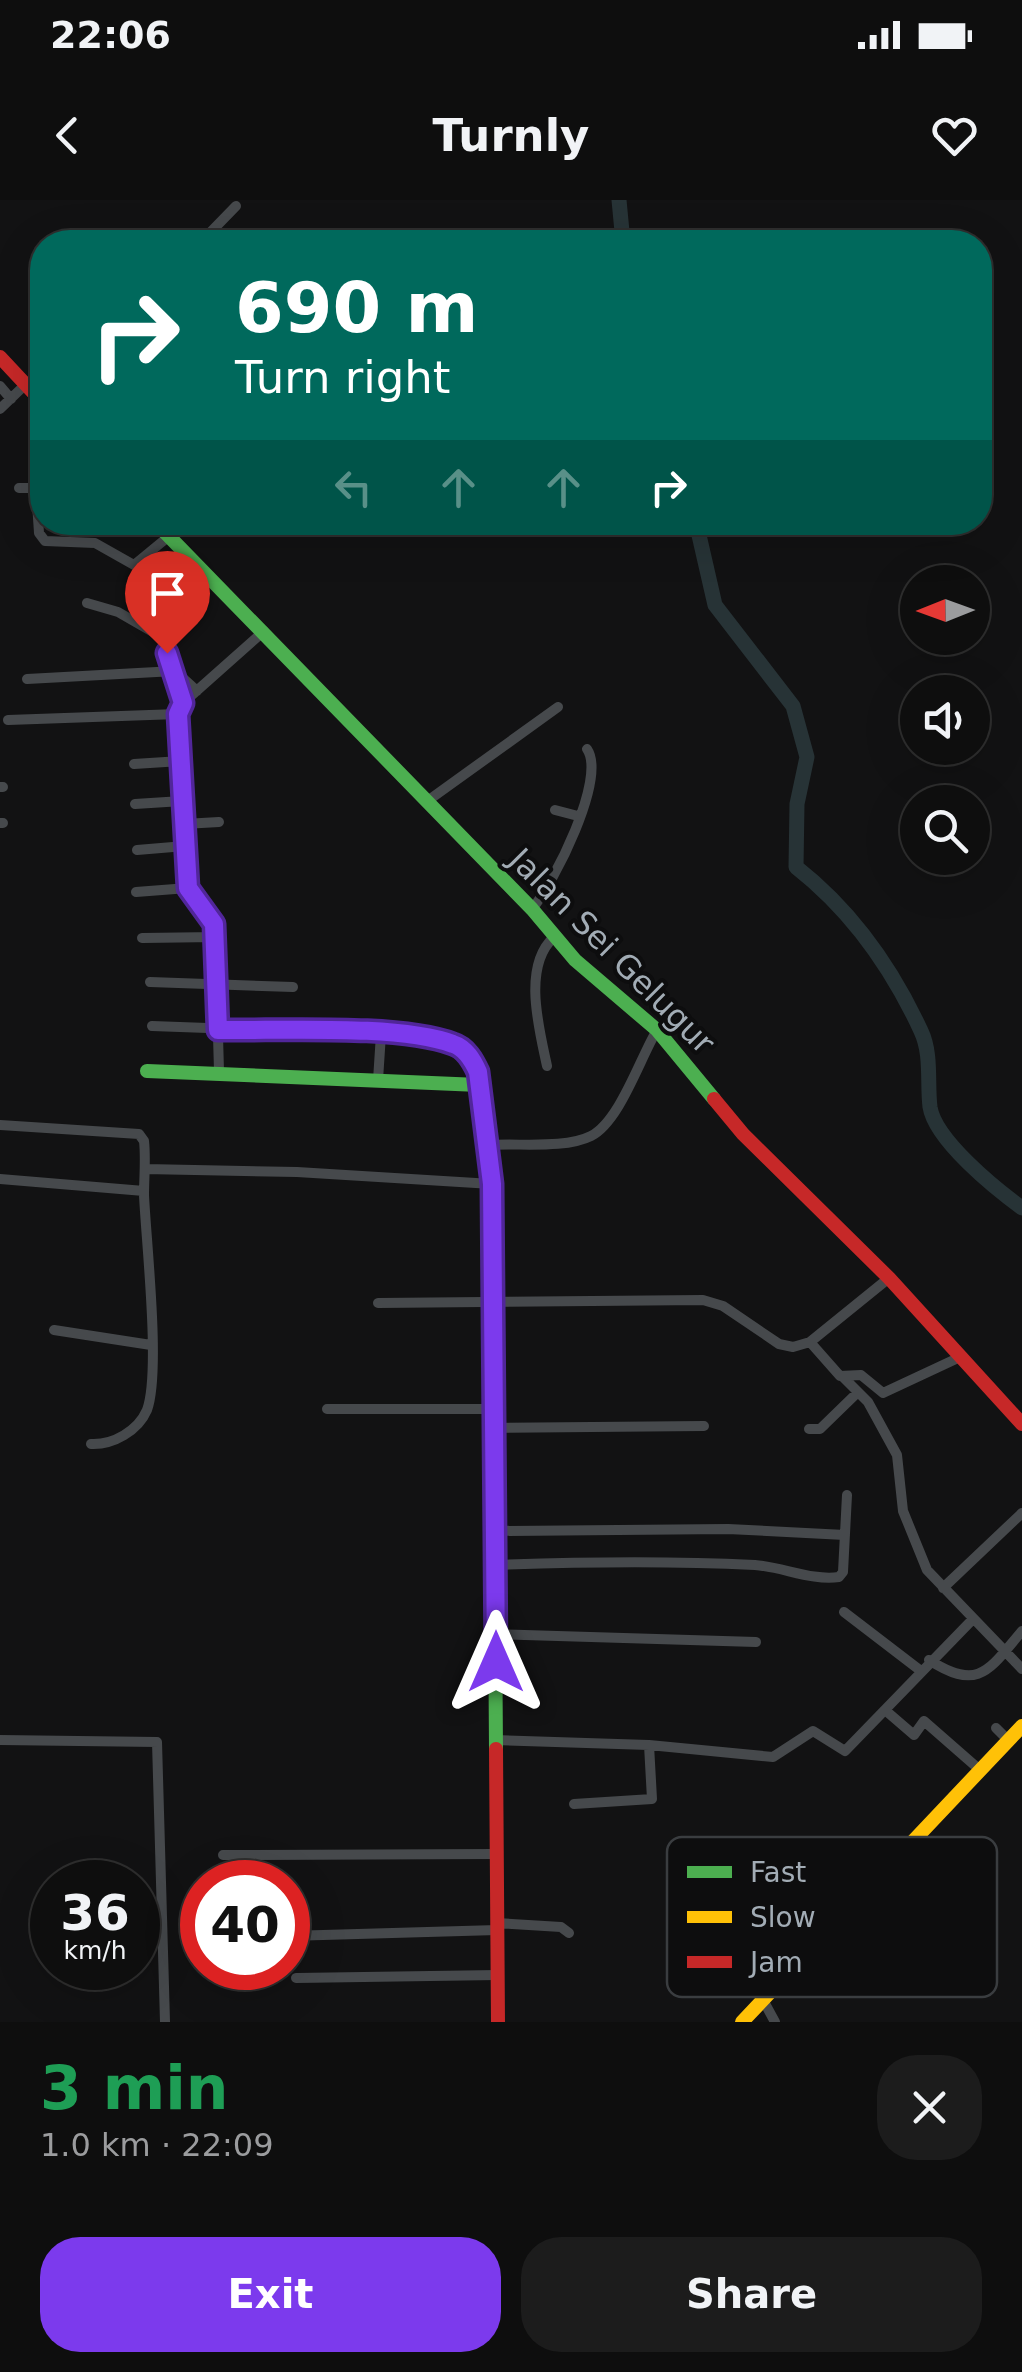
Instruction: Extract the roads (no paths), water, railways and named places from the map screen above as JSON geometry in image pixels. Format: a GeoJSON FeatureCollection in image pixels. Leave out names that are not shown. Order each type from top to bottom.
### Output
{"type":"FeatureCollection","features":[{"type":"Feature","properties":{"kind":"main road"},"geometry":{"type":"LineString","coordinates":[[0,357],[30,388]]}},
{"type":"Feature","properties":{"kind":"main road","name":"Jalan Sei Gelugur"},"geometry":{"type":"LineString","coordinates":[[168,537],[264,630],[532,908],[598,982],[656,1030],[743,1134],[888,1278],[1022,1424]]}},
{"type":"Feature","properties":{"kind":"main road"},"geometry":{"type":"LineString","coordinates":[[146,1070],[479,1085],[490,1145],[492,1184],[498,2022]]}},
{"type":"Feature","properties":{"kind":"main road"},"geometry":{"type":"LineString","coordinates":[[917,1837],[1022,1726]]}},
{"type":"Feature","properties":{"kind":"main road"},"geometry":{"type":"LineString","coordinates":[[742,2022],[766,1997]]}},
{"type":"Feature","properties":{"kind":"street"},"geometry":{"type":"LineString","coordinates":[[213,230],[236,206]]}},
{"type":"Feature","properties":{"kind":"street"},"geometry":{"type":"LineString","coordinates":[[0,410],[26,384]]}},
{"type":"Feature","properties":{"kind":"street"},"geometry":{"type":"LineString","coordinates":[[0,386],[12,398]]}},
{"type":"Feature","properties":{"kind":"street"},"geometry":{"type":"LineString","coordinates":[[19,488],[30,488]]}},
{"type":"Feature","properties":{"kind":"street"},"geometry":{"type":"LineString","coordinates":[[41,535],[46,541],[94,543],[134,565],[168,537]]}},
{"type":"Feature","properties":{"kind":"street"},"geometry":{"type":"LineString","coordinates":[[87,603],[156,632],[166,642],[168,659],[176,671],[197,691]]}},
{"type":"Feature","properties":{"kind":"street"},"geometry":{"type":"LineString","coordinates":[[8,720],[181,708],[264,630]]}},
{"type":"Feature","properties":{"kind":"street"},"geometry":{"type":"LineString","coordinates":[[27,678],[176,671]]}},
{"type":"Feature","properties":{"kind":"street"},"geometry":{"type":"LineString","coordinates":[[176,671],[188,888],[214,924],[216,937],[219,1071]]}},
{"type":"Feature","properties":{"kind":"street"},"geometry":{"type":"LineString","coordinates":[[426,802],[558,707]]}},
{"type":"Feature","properties":{"kind":"street"},"geometry":{"type":"LineString","coordinates":[[532,908],[555,879],[578,816],[594,765],[587,749]]}},
{"type":"Feature","properties":{"kind":"street"},"geometry":{"type":"LineString","coordinates":[[134,764],[182,761]]}},
{"type":"Feature","properties":{"kind":"street"},"geometry":{"type":"LineString","coordinates":[[135,804],[182,801]]}},
{"type":"Feature","properties":{"kind":"street"},"geometry":{"type":"LineString","coordinates":[[555,810],[578,816]]}},
{"type":"Feature","properties":{"kind":"street"},"geometry":{"type":"LineString","coordinates":[[184,824],[219,822]]}},
{"type":"Feature","properties":{"kind":"street"},"geometry":{"type":"LineString","coordinates":[[137,850],[185,846]]}},
{"type":"Feature","properties":{"kind":"street"},"geometry":{"type":"LineString","coordinates":[[136,892],[188,888]]}},
{"type":"Feature","properties":{"kind":"street"},"geometry":{"type":"LineString","coordinates":[[547,1066],[537,1010],[538,963],[543,947],[554,936]]}},
{"type":"Feature","properties":{"kind":"street"},"geometry":{"type":"LineString","coordinates":[[142,938],[216,937]]}},
{"type":"Feature","properties":{"kind":"street"},"geometry":{"type":"LineString","coordinates":[[150,982],[293,988]]}},
{"type":"Feature","properties":{"kind":"street"},"geometry":{"type":"LineString","coordinates":[[152,1026],[382,1034],[459,1046],[475,1065],[479,1085]]}},
{"type":"Feature","properties":{"kind":"street"},"geometry":{"type":"LineString","coordinates":[[490,1145],[580,1140],[594,1135],[627,1090],[656,1030]]}},
{"type":"Feature","properties":{"kind":"street"},"geometry":{"type":"LineString","coordinates":[[378,1080],[382,1034]]}},
{"type":"Feature","properties":{"kind":"street"},"geometry":{"type":"LineString","coordinates":[[0,1125],[138,1134],[144,1141],[151,1345],[146,1410],[122,1436],[106,1444],[92,1444]]}},
{"type":"Feature","properties":{"kind":"street"},"geometry":{"type":"LineString","coordinates":[[144,1170],[297,1172],[492,1184]]}},
{"type":"Feature","properties":{"kind":"street"},"geometry":{"type":"LineString","coordinates":[[0,1179],[144,1191]]}},
{"type":"Feature","properties":{"kind":"street"},"geometry":{"type":"LineString","coordinates":[[378,1302],[702,1300],[723,1306],[779,1344],[793,1347],[810,1342],[888,1278]]}},
{"type":"Feature","properties":{"kind":"street"},"geometry":{"type":"LineString","coordinates":[[54,1330],[151,1345]]}},
{"type":"Feature","properties":{"kind":"street"},"geometry":{"type":"LineString","coordinates":[[810,1342],[856,1394],[868,1402],[897,1455],[909,1533],[927,1570],[1022,1669]]}},
{"type":"Feature","properties":{"kind":"street"},"geometry":{"type":"LineString","coordinates":[[843,1377],[861,1375],[883,1392],[958,1358]]}},
{"type":"Feature","properties":{"kind":"street"},"geometry":{"type":"LineString","coordinates":[[809,1428],[820,1430],[856,1394]]}},
{"type":"Feature","properties":{"kind":"street"},"geometry":{"type":"LineString","coordinates":[[328,1410],[492,1408]]}},
{"type":"Feature","properties":{"kind":"street"},"geometry":{"type":"LineString","coordinates":[[492,1428],[704,1426]]}},
{"type":"Feature","properties":{"kind":"street"},"geometry":{"type":"LineString","coordinates":[[496,1565],[732,1564],[832,1578],[843,1572],[847,1495]]}},
{"type":"Feature","properties":{"kind":"street"},"geometry":{"type":"LineString","coordinates":[[943,1588],[1022,1513]]}},
{"type":"Feature","properties":{"kind":"street"},"geometry":{"type":"LineString","coordinates":[[496,1531],[728,1530],[845,1536]]}},
{"type":"Feature","properties":{"kind":"street"},"geometry":{"type":"LineString","coordinates":[[844,1612],[921,1671]]}},
{"type":"Feature","properties":{"kind":"street"},"geometry":{"type":"LineString","coordinates":[[495,1740],[649,1745],[773,1758],[813,1731],[845,1751],[973,1618]]}},
{"type":"Feature","properties":{"kind":"street"},"geometry":{"type":"LineString","coordinates":[[929,1660],[952,1675],[980,1675],[1022,1631]]}},
{"type":"Feature","properties":{"kind":"street"},"geometry":{"type":"LineString","coordinates":[[495,1634],[756,1642]]}},
{"type":"Feature","properties":{"kind":"street"},"geometry":{"type":"LineString","coordinates":[[885,1710],[914,1735],[924,1721],[980,1770]]}},
{"type":"Feature","properties":{"kind":"street"},"geometry":{"type":"LineString","coordinates":[[996,1728],[1009,1741]]}},
{"type":"Feature","properties":{"kind":"street"},"geometry":{"type":"LineString","coordinates":[[0,1740],[157,1742],[165,2022]]}},
{"type":"Feature","properties":{"kind":"street"},"geometry":{"type":"LineString","coordinates":[[574,1804],[652,1799],[649,1745]]}},
{"type":"Feature","properties":{"kind":"street"},"geometry":{"type":"LineString","coordinates":[[223,1855],[495,1854]]}},
{"type":"Feature","properties":{"kind":"street"},"geometry":{"type":"LineString","coordinates":[[310,1935],[497,1926],[560,1927],[570,1933]]}},
{"type":"Feature","properties":{"kind":"street"},"geometry":{"type":"LineString","coordinates":[[310,1978],[498,1975]]}},
{"type":"Feature","properties":{"kind":"street"},"geometry":{"type":"LineString","coordinates":[[763,2000],[775,2022]]}},
{"type":"Feature","properties":{"kind":"waterway"},"geometry":{"type":"LineString","coordinates":[[619,200],[622,230]]}},
{"type":"Feature","properties":{"kind":"waterway"},"geometry":{"type":"LineString","coordinates":[[699,535],[715,605],[793,706],[807,757],[797,804],[796,867],[852,921],[883,962],[909,1007],[924,1040],[930,1107],[943,1134],[968,1163],[1022,1208]]}}]}
